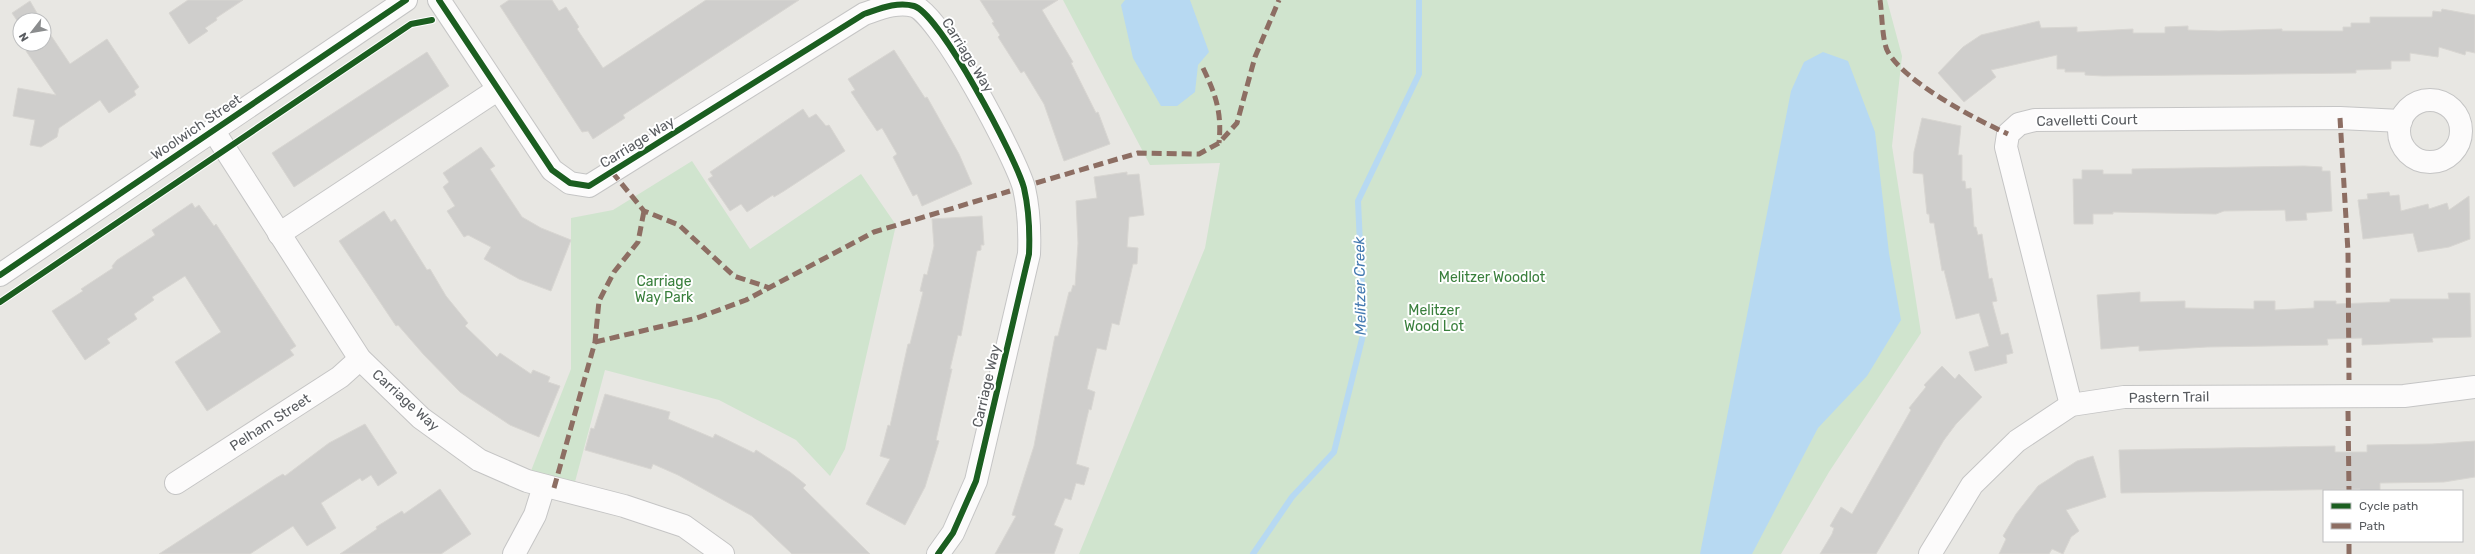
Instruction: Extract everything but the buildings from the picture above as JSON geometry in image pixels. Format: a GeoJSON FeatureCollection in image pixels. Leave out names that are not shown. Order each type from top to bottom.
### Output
{"type":"FeatureCollection","features":[{"type":"Feature","properties":{"kind":"street","name":"Woolwich Street"},"geometry":{"type":"LineString","coordinates":[[0,275],[406,0]]}},
{"type":"Feature","properties":{"kind":"street","name":"Carriage Way"},"geometry":{"type":"LineString","coordinates":[[439,0],[552,170],[570,183],[589,186],[864,14],[888,5],[914,6],[932,19],[998,126],[1024,187],[1030,223],[1029,254],[976,481],[953,532],[938,554]]}},
{"type":"Feature","properties":{"kind":"street"},"geometry":{"type":"LineString","coordinates":[[279,234],[498,90]]}},
{"type":"Feature","properties":{"kind":"street","name":"Cavelletti Court"},"geometry":{"type":"LineString","coordinates":[[2071,405],[2006,147],[2008,134],[2019,124],[2035,120],[2340,118],[2401,121]]}},
{"type":"Feature","properties":{"kind":"street","name":"Carriage Way"},"geometry":{"type":"LineString","coordinates":[[213,130],[360,358],[421,418],[479,460],[527,481],[624,506],[684,526],[723,554]]}},
{"type":"Feature","properties":{"kind":"street","name":"Pelham Street"},"geometry":{"type":"LineString","coordinates":[[176,482],[340,377],[360,358]]}},
{"type":"Feature","properties":{"kind":"street","name":"Pastern Trail"},"geometry":{"type":"LineString","coordinates":[[1930,554],[1972,485],[2017,441],[2071,405],[2124,397],[2404,396],[2475,387]]}},
{"type":"Feature","properties":{"kind":"street"},"geometry":{"type":"LineString","coordinates":[[514,554],[535,515],[544,486]]}},
{"type":"Feature","properties":{"kind":"green space","name":"Melitzer Woodlot"},"geometry":{"type":"Polygon","coordinates":[[[1063,0],[1887,0],[1902,56],[1892,146],[1921,333],[1829,472],[1781,554],[1079,554],[1205,248],[1220,163],[1150,165],[1063,0]]]}},
{"type":"Feature","properties":{"kind":"green space","name":"Carriage Way Park"},"geometry":{"type":"Polygon","coordinates":[[[692,161],[750,249],[861,174],[896,225],[845,449],[830,476],[796,440],[719,400],[605,370],[572,493],[527,481],[571,369],[571,218],[613,210],[692,161]]]}},
{"type":"Feature","properties":{"kind":"water"},"geometry":{"type":"Polygon","coordinates":[[[1125,0],[1190,0],[1209,52],[1198,65],[1195,92],[1177,106],[1161,106],[1133,58],[1121,5],[1125,0]]]}},
{"type":"Feature","properties":{"kind":"water"},"geometry":{"type":"Polygon","coordinates":[[[1823,52],[1848,61],[1875,132],[1889,253],[1901,320],[1867,376],[1818,428],[1752,554],[1700,554],[1791,91],[1804,62],[1823,52]]]}},
{"type":"Feature","properties":{"kind":"waterway","name":"Melitzer Creek"},"geometry":{"type":"LineString","coordinates":[[1253,554],[1292,497],[1334,452],[1364,331],[1358,201],[1419,74],[1419,0]]}},
{"type":"Feature","properties":{"kind":"marked path"},"geometry":{"type":"LineString","coordinates":[[1036,183],[1138,153],[1199,154],[1219,143],[1237,123],[1255,57],[1279,0]]}},
{"type":"Feature","properties":{"kind":"marked path"},"geometry":{"type":"LineString","coordinates":[[1880,0],[1883,34],[1886,47],[1897,64],[1925,88],[1942,99],[1960,110],[2008,134]]}},
{"type":"Feature","properties":{"kind":"marked path"},"geometry":{"type":"LineString","coordinates":[[1203,68],[1215,96],[1219,113],[1219,143]]}},
{"type":"Feature","properties":{"kind":"marked path"},"geometry":{"type":"LineString","coordinates":[[2340,118],[2348,252],[2349,380]]}},
{"type":"Feature","properties":{"kind":"marked path"},"geometry":{"type":"LineString","coordinates":[[612,172],[644,211],[679,225],[734,276],[770,288]]}},
{"type":"Feature","properties":{"kind":"marked path"},"geometry":{"type":"LineString","coordinates":[[595,342],[697,318],[746,300],[874,232],[1010,191]]}},
{"type":"Feature","properties":{"kind":"marked path"},"geometry":{"type":"LineString","coordinates":[[554,488],[595,342],[599,301],[614,272],[638,242],[644,211]]}},
{"type":"Feature","properties":{"kind":"marked path"},"geometry":{"type":"LineString","coordinates":[[2348,411],[2349,490]]}},
{"type":"Feature","properties":{"kind":"marked path"},"geometry":{"type":"LineString","coordinates":[[2349,542],[2349,554]]}},
{"type":"Feature","properties":{"kind":"cycle path"},"geometry":{"type":"LineString","coordinates":[[0,275],[406,0]]}},
{"type":"Feature","properties":{"kind":"cycle path"},"geometry":{"type":"LineString","coordinates":[[439,0],[552,170],[570,183],[589,186],[864,14],[888,6],[901,4],[914,6],[926,15],[958,59],[993,119],[1007,148],[1024,188],[1029,229],[1029,254],[976,481],[953,533],[938,554]]}},
{"type":"Feature","properties":{"kind":"cycle path"},"geometry":{"type":"LineString","coordinates":[[0,302],[411,24],[432,20]]}},
{"type":"Feature","properties":{"kind":"park label","name":"Melitzer Wood Lot"},"geometry":{"type":"Point","coordinates":[1434,318]}}]}
